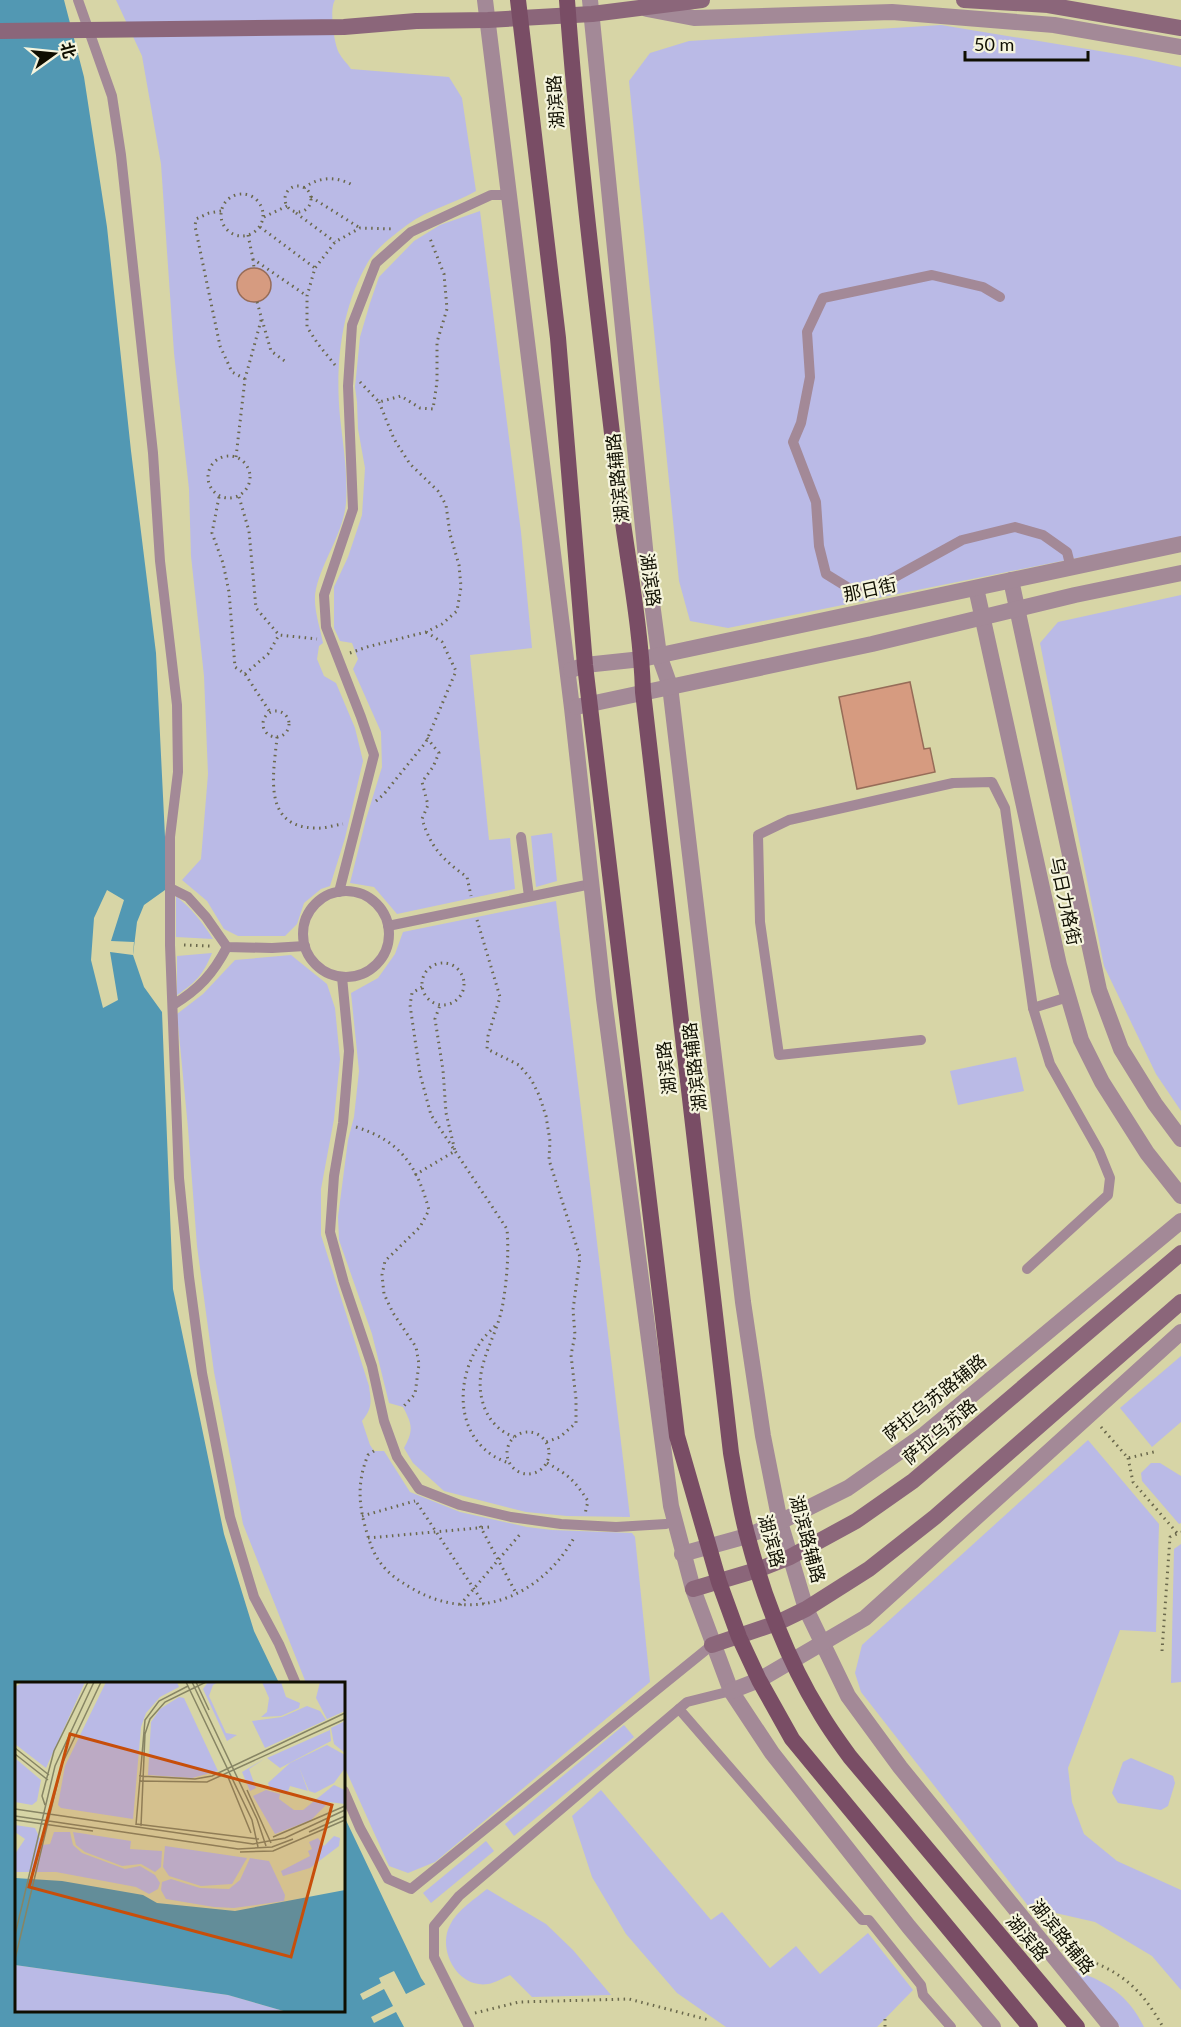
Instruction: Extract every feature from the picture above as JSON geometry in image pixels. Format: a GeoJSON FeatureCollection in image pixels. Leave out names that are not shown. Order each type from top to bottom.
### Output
{"type":"FeatureCollection","features":[{"type":"Feature","properties":{"kind":"main road","name":"湖滨路"},"geometry":{"type":"LineString","coordinates":[[518,0],[558,338],[585,665],[677,1436],[718,1582],[739,1637],[759,1680],[792,1739],[1030,2027]]}},
{"type":"Feature","properties":{"kind":"main road"},"geometry":{"type":"LineString","coordinates":[[0,31],[344,27],[416,21],[520,18],[568,7],[637,7],[702,0]]}},
{"type":"Feature","properties":{"kind":"main road"},"geometry":{"type":"LineString","coordinates":[[964,0],[1048,5],[1181,28]]}},
{"type":"Feature","properties":{"kind":"main road","name":"湖滨路"},"geometry":{"type":"LineString","coordinates":[[568,7],[577,132],[621,512],[642,659],[643,692],[729,1441],[747,1536],[757,1570],[793,1660],[818,1710],[849,1757],[1077,2027]]}},
{"type":"Feature","properties":{"kind":"main road","name":"萨拉乌苏路"},"geometry":{"type":"LineString","coordinates":[[693,1589],[757,1570],[790,1557],[856,1521],[913,1481],[1181,1253]]}},
{"type":"Feature","properties":{"kind":"main road"},"geometry":{"type":"LineString","coordinates":[[712,1645],[777,1623],[806,1609],[869,1569],[936,1517],[1181,1302]]}},
{"type":"Feature","properties":{"kind":"street"},"geometry":{"type":"LineString","coordinates":[[485,0],[572,708],[604,999],[669,1495],[682,1554],[712,1645],[731,1691],[772,1754],[909,1928],[993,2027]]}},
{"type":"Feature","properties":{"kind":"street","name":"湖滨路辅路"},"geometry":{"type":"LineString","coordinates":[[591,7],[646,558],[658,655],[670,686],[743,1302],[763,1436],[780,1522],[806,1609],[848,1696],[900,1767],[1111,2027]]}},
{"type":"Feature","properties":{"kind":"street"},"geometry":{"type":"LineString","coordinates":[[637,7],[694,18],[807,7],[841,7],[1054,25],[1181,47]]}},
{"type":"Feature","properties":{"kind":"street","name":"那日街"},"geometry":{"type":"LineString","coordinates":[[567,671],[585,665],[642,659],[1181,544]]}},
{"type":"Feature","properties":{"kind":"street"},"geometry":{"type":"LineString","coordinates":[[572,708],[872,644],[1181,573]]}},
{"type":"Feature","properties":{"kind":"street","name":"乌日力格街"},"geometry":{"type":"LineString","coordinates":[[1011,580],[1100,990],[1121,1050],[1155,1104],[1181,1139]]}},
{"type":"Feature","properties":{"kind":"street","name":"乌日力格街"},"geometry":{"type":"LineString","coordinates":[[976,588],[1059,964],[1081,1040],[1102,1082],[1147,1153],[1181,1196]]}},
{"type":"Feature","properties":{"kind":"street","name":"萨拉乌苏路辅路"},"geometry":{"type":"LineString","coordinates":[[682,1554],[747,1536],[848,1488],[925,1434],[1181,1221]]}},
{"type":"Feature","properties":{"kind":"street"},"geometry":{"type":"LineString","coordinates":[[731,1691],[759,1680],[865,1618],[1181,1332]]}},
{"type":"Feature","properties":{"kind":"lane"},"geometry":{"type":"LineString","coordinates":[[78,0],[112,96],[121,155],[153,453],[160,561],[177,705],[178,772],[170,837],[170,945],[179,1178],[189,1277],[202,1373],[230,1517],[254,1597],[296,1682]]}},
{"type":"Feature","properties":{"kind":"lane"},"geometry":{"type":"LineString","coordinates":[[339,892],[374,755],[362,717],[326,627],[324,595],[352,509],[349,373],[352,325],[376,263],[411,232],[491,195],[509,195]]}},
{"type":"Feature","properties":{"kind":"lane"},"geometry":{"type":"LineString","coordinates":[[1000,297],[983,287],[932,275],[823,298],[807,332],[810,377],[801,423],[793,442],[816,502],[819,546],[826,574],[852,590],[884,583],[962,540],[1015,527],[1043,535],[1067,552],[1071,568]]}},
{"type":"Feature","properties":{"kind":"lane"},"geometry":{"type":"LineString","coordinates":[[921,1040],[779,1055],[760,922],[758,835],[789,820],[952,783],[992,782],[1005,808],[1033,1008],[1050,1064],[1099,1150],[1110,1179],[1108,1195],[1027,1269]]}},
{"type":"Feature","properties":{"kind":"lane"},"geometry":{"type":"LineString","coordinates":[[521,837],[529,896]]}},
{"type":"Feature","properties":{"kind":"lane"},"geometry":{"type":"LineString","coordinates":[[388,926],[591,884]]}},
{"type":"Feature","properties":{"kind":"lane"},"geometry":{"type":"LineString","coordinates":[[170,888],[188,897],[206,917],[227,947]]}},
{"type":"Feature","properties":{"kind":"lane"},"geometry":{"type":"LineString","coordinates":[[339,892],[359,894],[369,898],[383,913],[388,926],[387,943],[379,962],[362,974],[342,977],[323,970],[315,964],[304,946],[304,925],[307,916],[320,900],[339,892]]}},
{"type":"Feature","properties":{"kind":"lane"},"geometry":{"type":"LineString","coordinates":[[227,947],[304,946]]}},
{"type":"Feature","properties":{"kind":"lane"},"geometry":{"type":"LineString","coordinates":[[173,1005],[192,993],[215,969],[227,947]]}},
{"type":"Feature","properties":{"kind":"lane"},"geometry":{"type":"LineString","coordinates":[[342,977],[349,1051],[343,1123],[334,1176],[330,1232],[344,1283],[372,1366],[384,1421],[397,1457],[419,1489],[460,1505],[511,1517],[582,1525],[616,1527],[666,1524]]}},
{"type":"Feature","properties":{"kind":"lane"},"geometry":{"type":"LineString","coordinates":[[1033,1008],[1068,997]]}},
{"type":"Feature","properties":{"kind":"lane"},"geometry":{"type":"LineString","coordinates":[[345,1793],[360,1828],[388,1879],[411,1889],[712,1645]]}},
{"type":"Feature","properties":{"kind":"lane"},"geometry":{"type":"LineString","coordinates":[[467,2022],[434,1957],[434,1926],[459,1896],[687,1702],[731,1691]]}},
{"type":"Feature","properties":{"kind":"lane"},"geometry":{"type":"LineString","coordinates":[[679,1709],[862,1920],[869,1920],[921,1985],[923,1995],[951,2027]]}},
{"type":"Feature","properties":{"kind":"path"},"geometry":{"type":"LineString","coordinates":[[335,242],[287,206],[285,198],[289,190],[296,187],[304,188],[313,181],[329,178],[346,181],[354,186]]}},
{"type":"Feature","properties":{"kind":"path"},"geometry":{"type":"LineString","coordinates":[[304,188],[311,197],[360,228]]}},
{"type":"Feature","properties":{"kind":"path"},"geometry":{"type":"LineString","coordinates":[[249,194],[260,203],[264,217],[260,227],[248,235],[239,236],[227,230],[223,224],[221,211],[228,198],[234,195],[249,194]]}},
{"type":"Feature","properties":{"kind":"path"},"geometry":{"type":"LineString","coordinates":[[294,212],[303,212],[307,209],[311,197]]}},
{"type":"Feature","properties":{"kind":"path"},"geometry":{"type":"LineString","coordinates":[[264,217],[287,206]]}},
{"type":"Feature","properties":{"kind":"path"},"geometry":{"type":"LineString","coordinates":[[221,211],[196,219],[195,226],[220,346],[232,372],[245,379]]}},
{"type":"Feature","properties":{"kind":"path"},"geometry":{"type":"LineString","coordinates":[[379,402],[401,396],[420,408],[433,410],[437,382],[437,342],[447,309],[444,274],[424,226]]}},
{"type":"Feature","properties":{"kind":"path"},"geometry":{"type":"LineString","coordinates":[[260,227],[315,268]]}},
{"type":"Feature","properties":{"kind":"path"},"geometry":{"type":"LineString","coordinates":[[338,657],[426,632],[442,624],[457,611],[461,587],[459,565],[450,534],[446,505],[438,491],[410,464],[394,439],[379,402],[363,384],[338,368],[307,327],[307,296],[315,268],[335,242],[360,228],[411,232]]}},
{"type":"Feature","properties":{"kind":"path"},"geometry":{"type":"LineString","coordinates":[[248,235],[254,268]]}},
{"type":"Feature","properties":{"kind":"path"},"geometry":{"type":"LineString","coordinates":[[253,259],[307,296]]}},
{"type":"Feature","properties":{"kind":"path"},"geometry":{"type":"LineString","coordinates":[[257,302],[271,351],[286,362]]}},
{"type":"Feature","properties":{"kind":"path"},"geometry":{"type":"LineString","coordinates":[[236,457],[245,379],[262,317]]}},
{"type":"Feature","properties":{"kind":"path"},"geometry":{"type":"LineString","coordinates":[[236,457],[242,460],[250,473],[248,487],[239,496],[232,499],[219,497],[214,493],[208,481],[210,467],[221,458],[236,457]]}},
{"type":"Feature","properties":{"kind":"path"},"geometry":{"type":"LineString","coordinates":[[239,496],[249,531],[256,608],[279,635],[312,639],[330,638]]}},
{"type":"Feature","properties":{"kind":"path"},"geometry":{"type":"LineString","coordinates":[[219,497],[212,533],[223,563],[229,592],[235,667],[245,674],[270,712]]}},
{"type":"Feature","properties":{"kind":"path"},"geometry":{"type":"LineString","coordinates":[[277,736],[272,785],[277,807],[292,824],[315,828],[359,818],[384,794],[427,738],[456,671],[442,642],[426,632]]}},
{"type":"Feature","properties":{"kind":"path"},"geometry":{"type":"LineString","coordinates":[[245,674],[268,654],[279,635]]}},
{"type":"Feature","properties":{"kind":"path"},"geometry":{"type":"LineString","coordinates":[[270,712],[282,712],[288,718],[288,730],[285,734],[277,736],[269,734],[264,726],[265,718],[270,712]]}},
{"type":"Feature","properties":{"kind":"path"},"geometry":{"type":"LineString","coordinates":[[427,738],[439,753],[433,767],[422,782],[428,805],[422,819],[428,839],[448,863],[467,877],[480,935],[495,974],[500,997],[488,1036],[487,1049],[519,1065],[531,1079],[539,1095],[546,1116],[550,1141],[549,1160],[580,1257],[573,1310],[575,1335],[571,1355],[576,1423],[560,1437],[546,1442]]}},
{"type":"Feature","properties":{"kind":"path"},"geometry":{"type":"LineString","coordinates":[[170,945],[227,947]]}},
{"type":"Feature","properties":{"kind":"path"},"geometry":{"type":"LineString","coordinates":[[450,963],[456,967],[464,979],[462,994],[453,1003],[440,1005],[428,999],[422,987],[424,974],[435,964],[450,963]]}},
{"type":"Feature","properties":{"kind":"path"},"geometry":{"type":"LineString","coordinates":[[422,987],[412,993],[410,1005],[420,1074],[431,1115],[507,1229],[503,1304],[480,1375],[480,1396],[488,1417],[504,1433],[514,1437]]}},
{"type":"Feature","properties":{"kind":"path"},"geometry":{"type":"LineString","coordinates":[[440,1005],[435,1018],[443,1070],[446,1113],[455,1151]]}},
{"type":"Feature","properties":{"kind":"path"},"geometry":{"type":"LineString","coordinates":[[343,1123],[381,1137],[396,1146],[423,1188],[429,1210],[420,1227],[385,1261],[382,1275],[384,1293],[393,1313],[416,1347],[419,1364],[415,1394],[403,1407]]}},
{"type":"Feature","properties":{"kind":"path"},"geometry":{"type":"LineString","coordinates":[[416,1175],[455,1151]]}},
{"type":"Feature","properties":{"kind":"path"},"geometry":{"type":"LineString","coordinates":[[497,1324],[480,1343],[470,1366],[462,1393],[464,1418],[471,1433],[484,1450],[497,1459],[509,1463]]}},
{"type":"Feature","properties":{"kind":"path"},"geometry":{"type":"LineString","coordinates":[[1090,1414],[1128,1458],[1133,1482],[1180,1533],[1170,1537],[1162,1651]]}},
{"type":"Feature","properties":{"kind":"path"},"geometry":{"type":"LineString","coordinates":[[535,1433],[546,1442],[549,1449],[548,1463],[538,1473],[525,1475],[513,1469],[509,1463],[507,1450],[514,1437],[520,1434],[535,1433]]}},
{"type":"Feature","properties":{"kind":"path"},"geometry":{"type":"LineString","coordinates":[[374,1451],[368,1455],[360,1481],[362,1516],[378,1562],[393,1578],[418,1593],[444,1604],[484,1604],[516,1593],[539,1581],[558,1561],[582,1525],[588,1501],[569,1475],[548,1463]]}},
{"type":"Feature","properties":{"kind":"path"},"geometry":{"type":"LineString","coordinates":[[1128,1458],[1158,1451]]}},
{"type":"Feature","properties":{"kind":"path"},"geometry":{"type":"LineString","coordinates":[[410,1492],[484,1604]]}},
{"type":"Feature","properties":{"kind":"path"},"geometry":{"type":"LineString","coordinates":[[362,1516],[426,1498]]}},
{"type":"Feature","properties":{"kind":"path"},"geometry":{"type":"LineString","coordinates":[[477,1521],[516,1593]]}},
{"type":"Feature","properties":{"kind":"path"},"geometry":{"type":"LineString","coordinates":[[368,1538],[492,1526]]}},
{"type":"Feature","properties":{"kind":"path"},"geometry":{"type":"LineString","coordinates":[[459,1605],[527,1527]]}},
{"type":"Feature","properties":{"kind":"path"},"geometry":{"type":"LineString","coordinates":[[1049,1951],[1073,1954],[1099,1963],[1127,1980],[1150,2004],[1163,2027]]}},
{"type":"Feature","properties":{"kind":"path"},"geometry":{"type":"LineString","coordinates":[[467,2022],[474,2013],[519,2002],[607,1999],[629,1999],[709,2020]]}},
{"type":"Feature","properties":{"kind":"path"},"geometry":{"type":"LineString","coordinates":[[885,2019],[885,2027]]}},
{"type":"Feature","properties":{"kind":"shaded area"},"geometry":{"type":"Polygon","coordinates":[[[0,0],[64,0],[84,77],[107,227],[156,653],[165,837],[165,890],[144,905],[137,922],[133,955],[144,987],[162,1012],[173,1289],[224,1534],[254,1631],[279,1682],[15,1682],[15,2012],[345,2012],[345,1818],[421,1978],[454,2027],[0,2027],[0,0]]]}},
{"type":"Feature","properties":{"kind":"shaded area"},"geometry":{"type":"Polygon","coordinates":[[[116,0],[335,0],[332,18],[335,42],[340,55],[351,69],[449,77],[462,98],[476,191],[415,219],[380,247],[371,257],[359,280],[346,318],[338,377],[346,470],[346,503],[341,525],[316,589],[316,609],[323,643],[319,646],[317,659],[324,676],[336,683],[355,728],[363,761],[345,838],[330,886],[321,889],[304,903],[297,924],[285,936],[238,936],[224,929],[207,901],[182,880],[201,859],[208,774],[204,676],[191,556],[189,489],[174,353],[161,164],[142,56],[116,0]]]}},
{"type":"Feature","properties":{"kind":"shaded area"},"geometry":{"type":"Polygon","coordinates":[[[941,25],[1136,57],[1181,67],[1181,537],[728,628],[690,621],[679,581],[629,81],[650,53],[689,41],[941,25]]]}},
{"type":"Feature","properties":{"kind":"shaded area"},"geometry":{"type":"Polygon","coordinates":[[[480,211],[521,532],[532,648],[470,655],[489,840],[510,838],[515,889],[397,914],[374,887],[350,883],[382,767],[381,732],[353,669],[358,659],[352,643],[340,641],[334,628],[334,587],[348,557],[362,515],[365,468],[358,429],[355,387],[360,337],[379,277],[414,241],[440,225],[480,211]]]}},
{"type":"Feature","properties":{"kind":"shaded area"},"geometry":{"type":"Polygon","coordinates":[[[1181,595],[1181,1111],[1156,1074],[1104,966],[1040,643],[1058,622],[1181,595]]]}},
{"type":"Feature","properties":{"kind":"shaded area"},"geometry":{"type":"Polygon","coordinates":[[[552,833],[557,881],[536,887],[531,836],[552,833]]]}},
{"type":"Feature","properties":{"kind":"shaded area"},"geometry":{"type":"Polygon","coordinates":[[[176,896],[196,916],[213,939],[176,937],[176,896]]]}},
{"type":"Feature","properties":{"kind":"shaded area"},"geometry":{"type":"Polygon","coordinates":[[[556,901],[630,1517],[567,1516],[526,1512],[444,1491],[413,1463],[404,1448],[410,1432],[410,1423],[403,1407],[389,1403],[372,1334],[339,1240],[338,1217],[359,1071],[351,993],[378,978],[395,954],[403,932],[556,901]]]}},
{"type":"Feature","properties":{"kind":"shaded area"},"geometry":{"type":"Polygon","coordinates":[[[212,953],[198,977],[177,995],[177,956],[212,953]]]}},
{"type":"Feature","properties":{"kind":"shaded area"},"geometry":{"type":"Polygon","coordinates":[[[291,955],[327,984],[335,1008],[340,1059],[334,1119],[321,1189],[321,1235],[369,1386],[370,1404],[362,1421],[374,1451],[384,1451],[410,1492],[460,1512],[527,1527],[632,1533],[635,1537],[650,1682],[435,1862],[408,1873],[389,1866],[345,1768],[345,1682],[306,1682],[243,1524],[214,1372],[197,1246],[177,1014],[203,994],[235,960],[291,955]]]}},
{"type":"Feature","properties":{"kind":"shaded area"},"geometry":{"type":"Polygon","coordinates":[[[1016,1057],[1024,1091],[958,1105],[950,1071],[1016,1057]]]}},
{"type":"Feature","properties":{"kind":"shaded area"},"geometry":{"type":"Polygon","coordinates":[[[1181,1356],[1181,1422],[1152,1447],[1120,1408],[1181,1356]]]}},
{"type":"Feature","properties":{"kind":"shaded area"},"geometry":{"type":"Polygon","coordinates":[[[1088,1440],[1159,1524],[1156,1632],[1120,1630],[1068,1768],[1072,1802],[1084,1834],[1117,1861],[1181,1890],[1181,1990],[1152,1956],[1095,1922],[1029,1907],[861,1692],[855,1673],[862,1645],[1088,1440]]]}},
{"type":"Feature","properties":{"kind":"shaded area"},"geometry":{"type":"Polygon","coordinates":[[[1151,1463],[1160,1463],[1181,1476],[1181,1523],[1179,1524],[1142,1481],[1141,1473],[1151,1463]]]}},
{"type":"Feature","properties":{"kind":"shaded area"},"geometry":{"type":"Polygon","coordinates":[[[1181,1544],[1181,1682],[1171,1683],[1174,1549],[1181,1544]]]}},
{"type":"Feature","properties":{"kind":"shaded area"},"geometry":{"type":"Polygon","coordinates":[[[624,1725],[634,1737],[514,1836],[505,1824],[624,1725]]]}},
{"type":"Feature","properties":{"kind":"shaded area"},"geometry":{"type":"Polygon","coordinates":[[[1131,1758],[1173,1776],[1175,1783],[1168,1806],[1161,1810],[1118,1803],[1112,1793],[1123,1762],[1131,1758]]]}},
{"type":"Feature","properties":{"kind":"shaded area"},"geometry":{"type":"Polygon","coordinates":[[[601,1790],[711,1920],[722,1912],[770,1968],[796,1946],[820,1974],[868,1933],[913,1990],[877,2027],[726,2027],[677,1993],[626,1934],[592,1877],[572,1816],[601,1790]]]}},
{"type":"Feature","properties":{"kind":"shaded area"},"geometry":{"type":"Polygon","coordinates":[[[486,1841],[494,1851],[431,1903],[423,1893],[486,1841]]]}},
{"type":"Feature","properties":{"kind":"shaded area"},"geometry":{"type":"Polygon","coordinates":[[[487,1889],[546,1924],[573,1950],[611,1995],[532,1997],[510,1975],[488,1984],[477,1984],[459,1974],[448,1956],[446,1945],[450,1925],[457,1914],[487,1889]]]}},
{"type":"Feature","properties":{"kind":"shaded area"},"geometry":{"type":"Polygon","coordinates":[[[1071,1969],[1094,1978],[1114,1990],[1130,2005],[1144,2027],[1120,2027],[1071,1969]]]}},
{"type":"Feature","properties":{"kind":"pier"},"geometry":{"type":"Polygon","coordinates":[[[107,890],[124,900],[111,941],[134,942],[133,955],[110,952],[118,1000],[103,1008],[91,960],[94,918],[107,890]]]}},
{"type":"Feature","properties":{"kind":"pier"},"geometry":{"type":"Polygon","coordinates":[[[394,1971],[406,1994],[428,1983],[457,2027],[404,2027],[396,2012],[374,2023],[371,2017],[393,2006],[384,1989],[363,2000],[360,1994],[381,1983],[379,1978],[394,1971]]]}},
{"type":"Feature","properties":{"kind":"building"},"geometry":{"type":"Polygon","coordinates":[[[254,268],[266,273],[271,285],[266,297],[254,302],[242,297],[237,285],[242,273],[254,268]]]}},
{"type":"Feature","properties":{"kind":"building"},"geometry":{"type":"Polygon","coordinates":[[[910,682],[924,749],[930,748],[935,772],[857,789],[839,697],[910,682]]]}}]}
